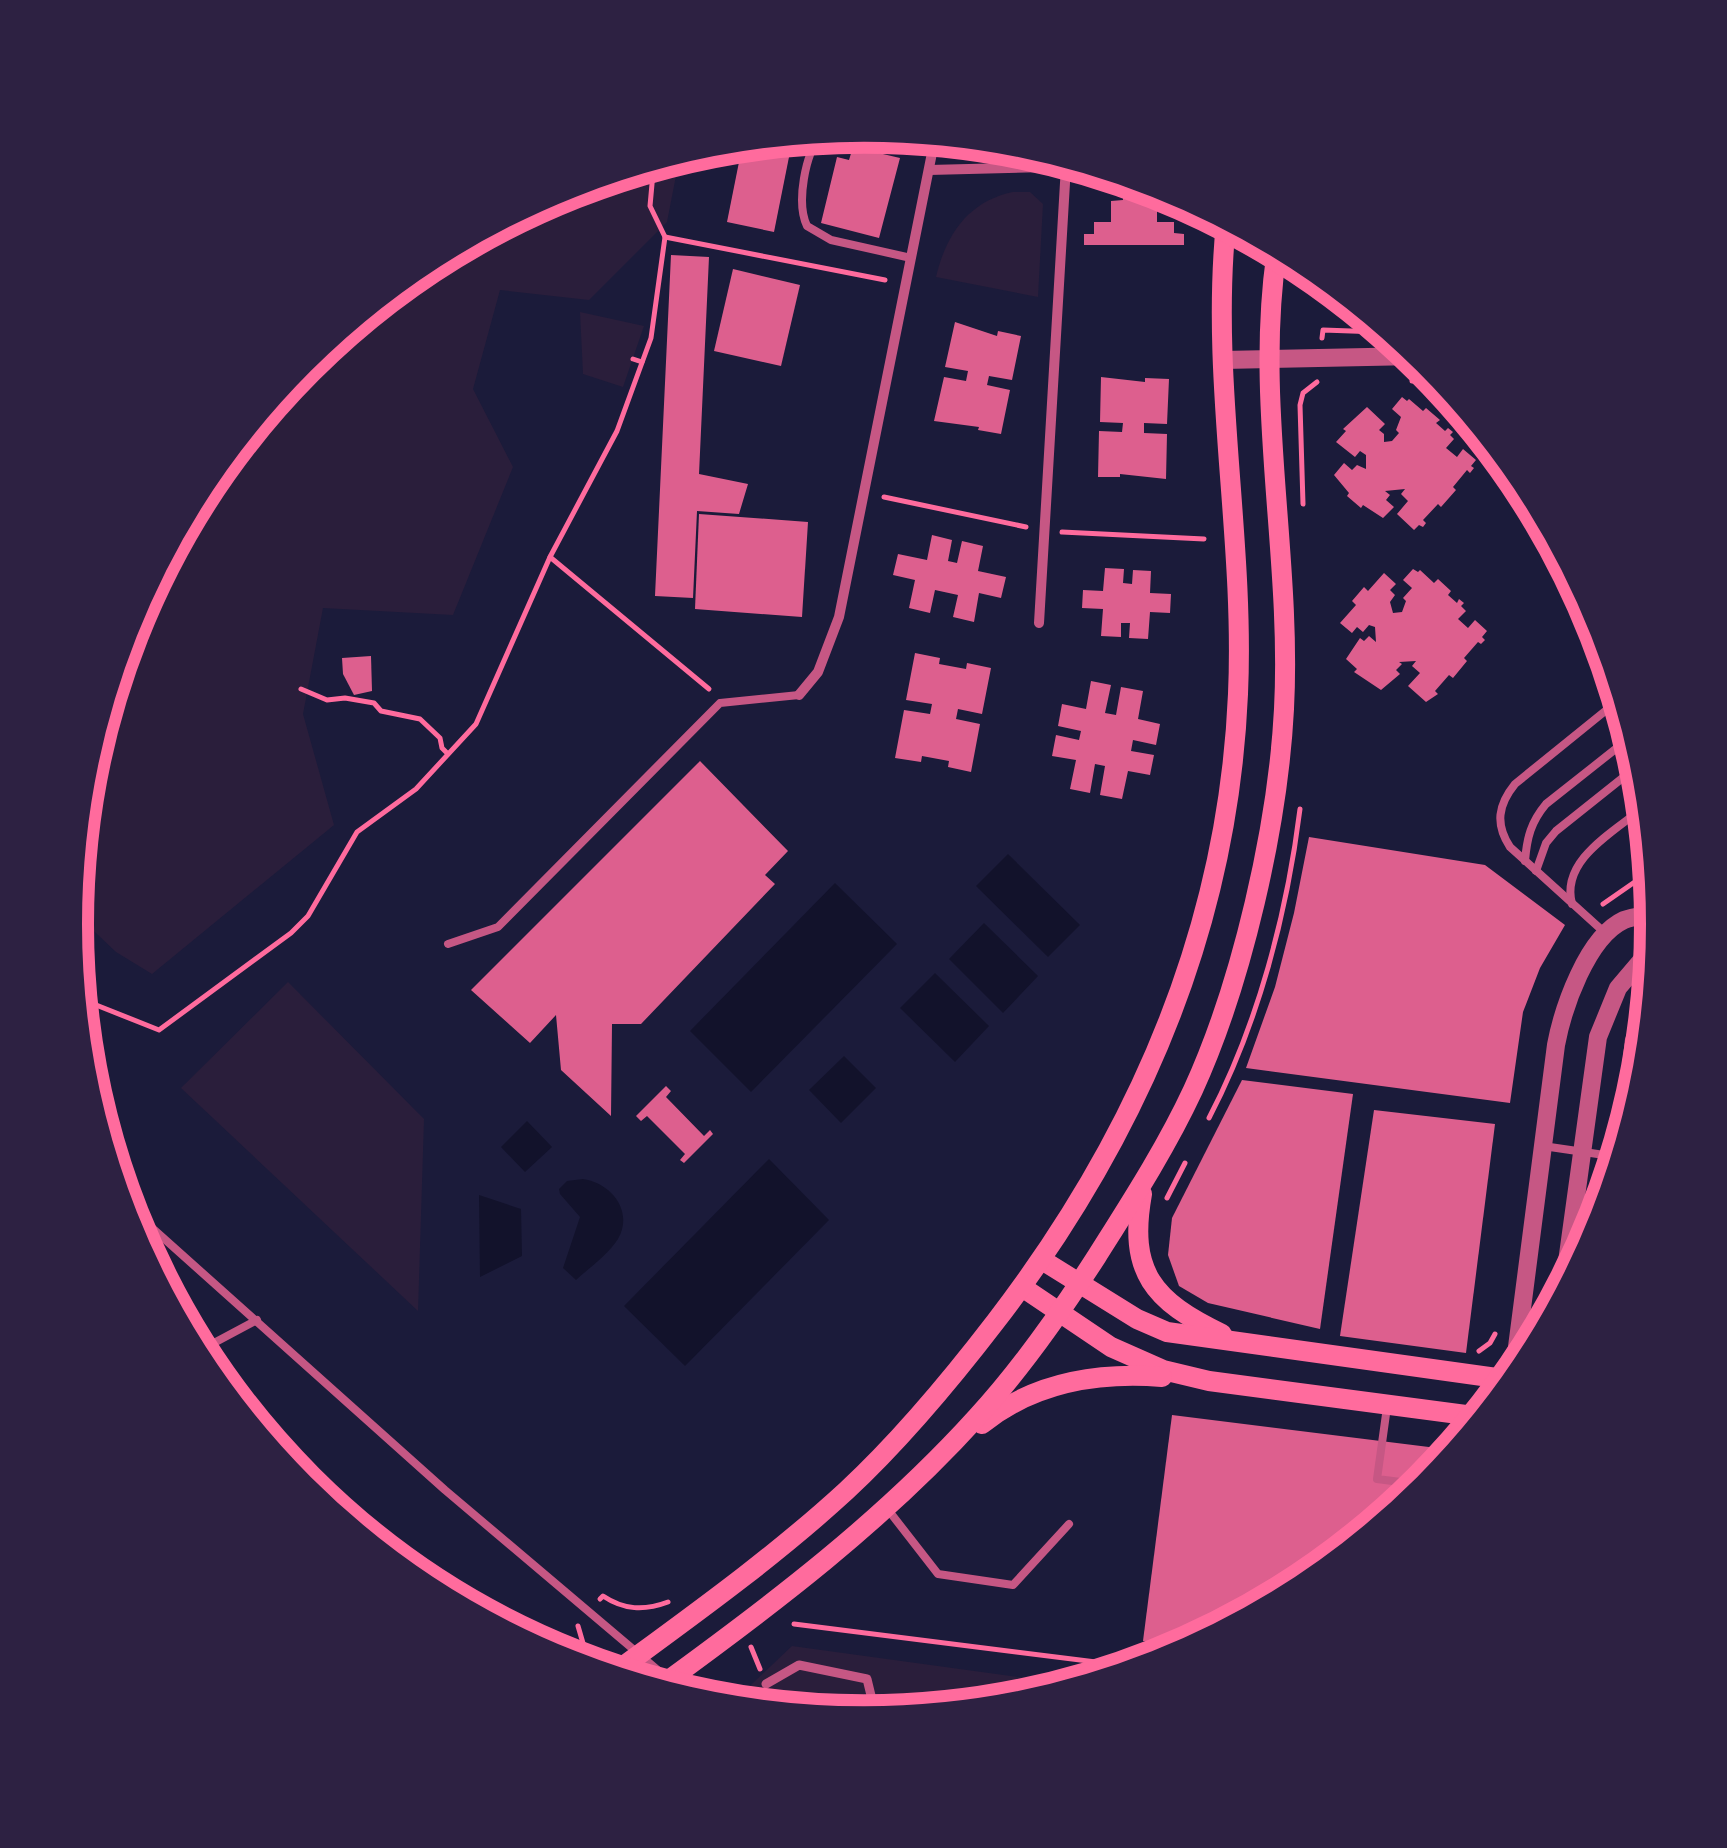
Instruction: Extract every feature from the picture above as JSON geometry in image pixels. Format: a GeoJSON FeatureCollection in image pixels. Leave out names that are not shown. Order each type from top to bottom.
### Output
{"type":"FeatureCollection","features":[{"type":"Feature","properties":{"kind":"main road"},"geometry":{"type":"LineString","coordinates":[[628,1663],[753,1571],[860,1478],[918,1419],[1042,1260],[1096,1174],[1158,1049],[1198,944],[1224,831],[1235,752],[1240,643],[1223,360],[1225,237]]}},
{"type":"Feature","properties":{"kind":"main road"},"geometry":{"type":"LineString","coordinates":[[673,1676],[784,1596],[931,1465],[990,1403],[1079,1284],[1144,1182],[1193,1090],[1216,1034],[1249,918],[1271,819],[1284,710],[1269,359],[1275,266]]}},
{"type":"Feature","properties":{"kind":"main road"},"geometry":{"type":"LineString","coordinates":[[1144,1182],[1137,1234],[1149,1279],[1191,1320],[1242,1344]]}},
{"type":"Feature","properties":{"kind":"main road"},"geometry":{"type":"LineString","coordinates":[[1042,1260],[1152,1327],[1242,1344],[1493,1377]]}},
{"type":"Feature","properties":{"kind":"main road"},"geometry":{"type":"LineString","coordinates":[[1022,1288],[1128,1356],[1163,1370],[1209,1381]]}},
{"type":"Feature","properties":{"kind":"main road"},"geometry":{"type":"LineString","coordinates":[[931,1465],[995,1414],[1030,1394],[1100,1376],[1209,1381],[1464,1415]]}},
{"type":"Feature","properties":{"kind":"street"},"geometry":{"type":"LineString","coordinates":[[800,694],[818,672],[839,617],[932,152]]}},
{"type":"Feature","properties":{"kind":"street"},"geometry":{"type":"LineString","coordinates":[[929,170],[1033,167]]}},
{"type":"Feature","properties":{"kind":"street"},"geometry":{"type":"LineString","coordinates":[[1039,623],[1066,174]]}},
{"type":"Feature","properties":{"kind":"street"},"geometry":{"type":"LineString","coordinates":[[1223,360],[1392,356]]}},
{"type":"Feature","properties":{"kind":"street"},"geometry":{"type":"LineString","coordinates":[[1517,1343],[1556,1045],[1568,996],[1607,936],[1623,921],[1640,919]]}},
{"type":"Feature","properties":{"kind":"street"},"geometry":{"type":"LineString","coordinates":[[1568,1246],[1598,1037],[1618,988],[1638,965]]}},
{"type":"Feature","properties":{"kind":"street"},"geometry":{"type":"LineString","coordinates":[[766,1684],[800,1665],[867,1679],[872,1700]]}},
{"type":"Feature","properties":{"kind":"lane"},"geometry":{"type":"LineString","coordinates":[[813,150],[802,204],[807,226],[831,240],[911,258]]}},
{"type":"Feature","properties":{"kind":"lane"},"geometry":{"type":"LineString","coordinates":[[448,944],[498,927],[720,703],[800,694]]}},
{"type":"Feature","properties":{"kind":"lane"},"geometry":{"type":"LineString","coordinates":[[1607,936],[1526,861],[1502,834],[1499,818],[1504,798],[1515,784],[1608,708]]}},
{"type":"Feature","properties":{"kind":"lane"},"geometry":{"type":"LineString","coordinates":[[1526,861],[1530,829],[1546,804],[1619,747]]}},
{"type":"Feature","properties":{"kind":"lane"},"geometry":{"type":"LineString","coordinates":[[1536,871],[1546,843],[1556,831],[1625,776]]}},
{"type":"Feature","properties":{"kind":"lane"},"geometry":{"type":"LineString","coordinates":[[1572,904],[1570,881],[1581,859],[1632,817]]}},
{"type":"Feature","properties":{"kind":"lane"},"geometry":{"type":"LineString","coordinates":[[1542,1146],[1604,1155]]}},
{"type":"Feature","properties":{"kind":"lane"},"geometry":{"type":"LineString","coordinates":[[149,1224],[445,1490],[641,1654],[655,1672]]}},
{"type":"Feature","properties":{"kind":"lane"},"geometry":{"type":"LineString","coordinates":[[211,1344],[257,1320]]}},
{"type":"Feature","properties":{"kind":"lane"},"geometry":{"type":"LineString","coordinates":[[1388,1404],[1376,1479],[1402,1482]]}},
{"type":"Feature","properties":{"kind":"lane"},"geometry":{"type":"LineString","coordinates":[[886,1507],[938,1574],[1013,1586],[1070,1524]]}},
{"type":"Feature","properties":{"kind":"path"},"geometry":{"type":"LineString","coordinates":[[92,1003],[160,1030],[291,933],[308,916],[357,832],[416,789],[476,724],[550,557],[617,431],[651,338],[665,237],[650,206],[653,177]]}},
{"type":"Feature","properties":{"kind":"path"},"geometry":{"type":"LineString","coordinates":[[665,237],[886,280]]}},
{"type":"Feature","properties":{"kind":"path"},"geometry":{"type":"LineString","coordinates":[[1323,330],[1363,331]]}},
{"type":"Feature","properties":{"kind":"path"},"geometry":{"type":"LineString","coordinates":[[633,359],[642,362]]}},
{"type":"Feature","properties":{"kind":"path"},"geometry":{"type":"LineString","coordinates":[[1300,406],[1303,393],[1320,381]]}},
{"type":"Feature","properties":{"kind":"path"},"geometry":{"type":"LineString","coordinates":[[884,497],[1029,528]]}},
{"type":"Feature","properties":{"kind":"path"},"geometry":{"type":"LineString","coordinates":[[1060,532],[1204,539]]}},
{"type":"Feature","properties":{"kind":"path"},"geometry":{"type":"LineString","coordinates":[[550,557],[709,689],[720,703]]}},
{"type":"Feature","properties":{"kind":"path"},"geometry":{"type":"LineString","coordinates":[[301,689],[327,700],[360,700],[381,711],[420,719],[440,738],[448,754]]}},
{"type":"Feature","properties":{"kind":"path"},"geometry":{"type":"LineString","coordinates":[[1467,1357],[1490,1344],[1496,1332]]}},
{"type":"Feature","properties":{"kind":"path"},"geometry":{"type":"LineString","coordinates":[[603,1596],[618,1606],[639,1608],[670,1600]]}},
{"type":"Feature","properties":{"kind":"path"},"geometry":{"type":"LineString","coordinates":[[577,1624],[585,1648]]}},
{"type":"Feature","properties":{"kind":"path"},"geometry":{"type":"LineString","coordinates":[[794,1624],[1103,1662]]}},
{"type":"Feature","properties":{"kind":"shaded area"},"geometry":{"type":"Polygon","coordinates":[[[677,171],[667,222],[589,300],[500,290],[473,389],[513,467],[453,615],[323,608],[303,714],[334,825],[152,974],[116,952],[88,926],[89,873],[102,773],[114,723],[147,627],[191,536],[218,493],[280,412],[315,375],[391,308],[432,279],[520,228],[567,207],[677,171]]]}},
{"type":"Feature","properties":{"kind":"shaded area"},"geometry":{"type":"Polygon","coordinates":[[[1013,192],[1030,192],[1043,204],[1038,297],[936,277],[946,247],[962,222],[984,203],[1013,192]]]}},
{"type":"Feature","properties":{"kind":"shaded area"},"geometry":{"type":"Polygon","coordinates":[[[580,312],[644,326],[623,387],[583,374],[580,312]]]}},
{"type":"Feature","properties":{"kind":"shaded area"},"geometry":{"type":"Polygon","coordinates":[[[1008,854],[1080,925],[1048,957],[976,886],[1008,854]]]}},
{"type":"Feature","properties":{"kind":"shaded area"},"geometry":{"type":"Polygon","coordinates":[[[835,883],[897,944],[751,1092],[690,1031],[835,883]]]}},
{"type":"Feature","properties":{"kind":"shaded area"},"geometry":{"type":"Polygon","coordinates":[[[984,923],[1038,976],[1003,1013],[949,959],[984,923]]]}},
{"type":"Feature","properties":{"kind":"shaded area"},"geometry":{"type":"Polygon","coordinates":[[[935,973],[989,1026],[955,1062],[900,1008],[935,973]]]}},
{"type":"Feature","properties":{"kind":"shaded area"},"geometry":{"type":"Polygon","coordinates":[[[288,982],[424,1119],[418,1311],[181,1088],[288,982]]]}},
{"type":"Feature","properties":{"kind":"shaded area"},"geometry":{"type":"Polygon","coordinates":[[[844,1056],[876,1088],[841,1123],[809,1090],[844,1056]]]}},
{"type":"Feature","properties":{"kind":"shaded area"},"geometry":{"type":"Polygon","coordinates":[[[527,1121],[552,1147],[525,1172],[501,1147],[527,1121]]]}},
{"type":"Feature","properties":{"kind":"shaded area"},"geometry":{"type":"Polygon","coordinates":[[[769,1159],[829,1220],[685,1366],[624,1306],[769,1159]]]}},
{"type":"Feature","properties":{"kind":"shaded area"},"geometry":{"type":"Polygon","coordinates":[[[583,1179],[611,1192],[623,1218],[614,1245],[576,1280],[563,1268],[580,1217],[559,1189],[567,1181],[583,1179]]]}},
{"type":"Feature","properties":{"kind":"shaded area"},"geometry":{"type":"Polygon","coordinates":[[[479,1195],[521,1209],[522,1256],[480,1277],[479,1195]]]}},
{"type":"Feature","properties":{"kind":"shaded area"},"geometry":{"type":"Polygon","coordinates":[[[792,1646],[1038,1680],[965,1693],[864,1700],[745,1690],[792,1646]]]}},
{"type":"Feature","properties":{"kind":"building"},"geometry":{"type":"Polygon","coordinates":[[[853,148],[858,148],[900,158],[879,238],[821,223],[837,157],[849,160],[853,148]]]}},
{"type":"Feature","properties":{"kind":"building"},"geometry":{"type":"Polygon","coordinates":[[[790,152],[774,232],[727,222],[740,159],[790,152]]]}},
{"type":"Feature","properties":{"kind":"building"},"geometry":{"type":"Polygon","coordinates":[[[1123,193],[1157,206],[1157,222],[1174,222],[1174,233],[1184,234],[1184,245],[1084,245],[1084,234],[1094,234],[1094,222],[1111,222],[1111,201],[1123,200],[1123,193]]]}},
{"type":"Feature","properties":{"kind":"building"},"geometry":{"type":"Polygon","coordinates":[[[671,255],[709,257],[699,474],[748,484],[739,514],[697,511],[693,598],[655,596],[671,255]]]}},
{"type":"Feature","properties":{"kind":"building"},"geometry":{"type":"Polygon","coordinates":[[[733,269],[800,285],[781,366],[714,351],[733,269]]]}},
{"type":"Feature","properties":{"kind":"building"},"geometry":{"type":"Polygon","coordinates":[[[955,322],[997,336],[998,331],[1021,336],[1012,380],[989,376],[987,385],[1010,390],[1001,434],[934,421],[944,377],[966,381],[968,371],[945,367],[955,322]]]}},
{"type":"Feature","properties":{"kind":"building"},"geometry":{"type":"Polygon","coordinates":[[[1101,377],[1145,382],[1145,378],[1169,379],[1167,424],[1144,423],[1144,433],[1167,434],[1166,479],[1120,474],[1098,477],[1099,431],[1122,432],[1123,423],[1100,422],[1101,377]]]}},
{"type":"Feature","properties":{"kind":"building"},"geometry":{"type":"Polygon","coordinates":[[[1402,397],[1423,411],[1426,408],[1440,420],[1436,423],[1445,431],[1448,428],[1453,432],[1450,435],[1454,439],[1446,448],[1457,457],[1463,449],[1476,460],[1471,466],[1474,468],[1470,473],[1467,470],[1441,507],[1438,504],[1423,520],[1423,527],[1419,525],[1414,530],[1397,514],[1408,501],[1401,494],[1405,489],[1385,491],[1390,495],[1386,500],[1394,507],[1383,518],[1347,496],[1349,493],[1334,475],[1344,463],[1352,470],[1357,465],[1366,469],[1366,455],[1360,451],[1355,457],[1336,442],[1346,431],[1343,429],[1367,407],[1385,424],[1379,430],[1384,434],[1384,442],[1392,441],[1399,433],[1396,430],[1401,417],[1392,409],[1402,397]]]}},
{"type":"Feature","properties":{"kind":"building"},"geometry":{"type":"Polygon","coordinates":[[[699,514],[808,522],[802,617],[695,609],[699,514]]]}},
{"type":"Feature","properties":{"kind":"building"},"geometry":{"type":"Polygon","coordinates":[[[932,535],[952,540],[948,561],[957,563],[962,541],[983,546],[978,571],[1006,577],[1001,598],[979,593],[974,622],[953,617],[958,595],[935,590],[930,613],[909,608],[915,580],[893,575],[898,554],[927,560],[932,535]]]}},
{"type":"Feature","properties":{"kind":"building"},"geometry":{"type":"Polygon","coordinates":[[[1105,568],[1124,569],[1123,583],[1132,584],[1133,570],[1151,571],[1150,593],[1171,594],[1170,613],[1150,612],[1148,639],[1129,638],[1130,623],[1121,623],[1121,637],[1101,636],[1103,609],[1082,608],[1083,590],[1103,591],[1105,568]]]}},
{"type":"Feature","properties":{"kind":"building"},"geometry":{"type":"Polygon","coordinates":[[[1413,569],[1420,570],[1434,583],[1438,579],[1451,591],[1448,595],[1457,603],[1459,599],[1464,603],[1461,606],[1466,611],[1458,619],[1468,628],[1475,620],[1487,631],[1482,637],[1485,640],[1478,642],[1464,658],[1467,661],[1453,678],[1449,675],[1435,691],[1438,694],[1426,702],[1408,686],[1420,673],[1412,666],[1416,661],[1399,662],[1402,664],[1396,670],[1400,674],[1381,690],[1354,672],[1357,669],[1346,659],[1360,638],[1364,641],[1369,636],[1376,642],[1375,627],[1369,625],[1363,632],[1357,627],[1352,633],[1340,623],[1356,605],[1352,601],[1364,587],[1368,591],[1384,573],[1396,584],[1390,590],[1395,595],[1390,602],[1393,613],[1402,612],[1406,601],[1403,598],[1412,588],[1403,580],[1413,569]]]}},
{"type":"Feature","properties":{"kind":"building"},"geometry":{"type":"Polygon","coordinates":[[[915,653],[940,658],[939,664],[966,669],[967,663],[991,668],[982,714],[958,709],[956,719],[980,724],[971,772],[948,767],[949,761],[922,756],[921,762],[895,758],[904,710],[930,714],[932,704],[906,700],[915,653]]]}},
{"type":"Feature","properties":{"kind":"building"},"geometry":{"type":"Polygon","coordinates":[[[371,656],[372,691],[354,695],[343,674],[342,658],[371,656]]]}},
{"type":"Feature","properties":{"kind":"building"},"geometry":{"type":"Polygon","coordinates":[[[1091,681],[1111,685],[1105,713],[1116,715],[1121,687],[1143,691],[1138,719],[1160,724],[1156,745],[1133,740],[1131,751],[1154,755],[1150,775],[1128,771],[1122,799],[1100,795],[1105,766],[1095,764],[1090,793],[1070,789],[1076,760],[1052,756],[1056,735],[1079,740],[1081,731],[1058,726],[1062,704],[1086,709],[1091,681]]]}},
{"type":"Feature","properties":{"kind":"building"},"geometry":{"type":"Polygon","coordinates":[[[700,761],[788,851],[765,875],[775,884],[641,1024],[612,1024],[611,1116],[561,1070],[556,1015],[530,1043],[471,990],[700,761]]]}},
{"type":"Feature","properties":{"kind":"building"},"geometry":{"type":"Polygon","coordinates":[[[1309,837],[1485,865],[1565,925],[1540,968],[1523,1012],[1510,1103],[1246,1068],[1275,987],[1309,837]]]}},
{"type":"Feature","properties":{"kind":"building"},"geometry":{"type":"Polygon","coordinates":[[[1634,1013],[1617,1107],[1625,1039],[1634,1013]]]}},
{"type":"Feature","properties":{"kind":"building"},"geometry":{"type":"Polygon","coordinates":[[[1242,1080],[1353,1094],[1320,1329],[1208,1303],[1179,1286],[1168,1255],[1172,1218],[1242,1080]]]}},
{"type":"Feature","properties":{"kind":"building"},"geometry":{"type":"Polygon","coordinates":[[[666,1086],[671,1091],[666,1097],[704,1136],[710,1130],[713,1134],[684,1163],[680,1160],[685,1154],[647,1116],[641,1121],[636,1116],[666,1086]]]}},
{"type":"Feature","properties":{"kind":"building"},"geometry":{"type":"Polygon","coordinates":[[[1374,1110],[1495,1124],[1466,1353],[1340,1336],[1374,1110]]]}},
{"type":"Feature","properties":{"kind":"building"},"geometry":{"type":"Polygon","coordinates":[[[1172,1415],[1436,1448],[1375,1507],[1295,1569],[1207,1620],[1155,1643],[1143,1641],[1172,1415]]]}}]}
